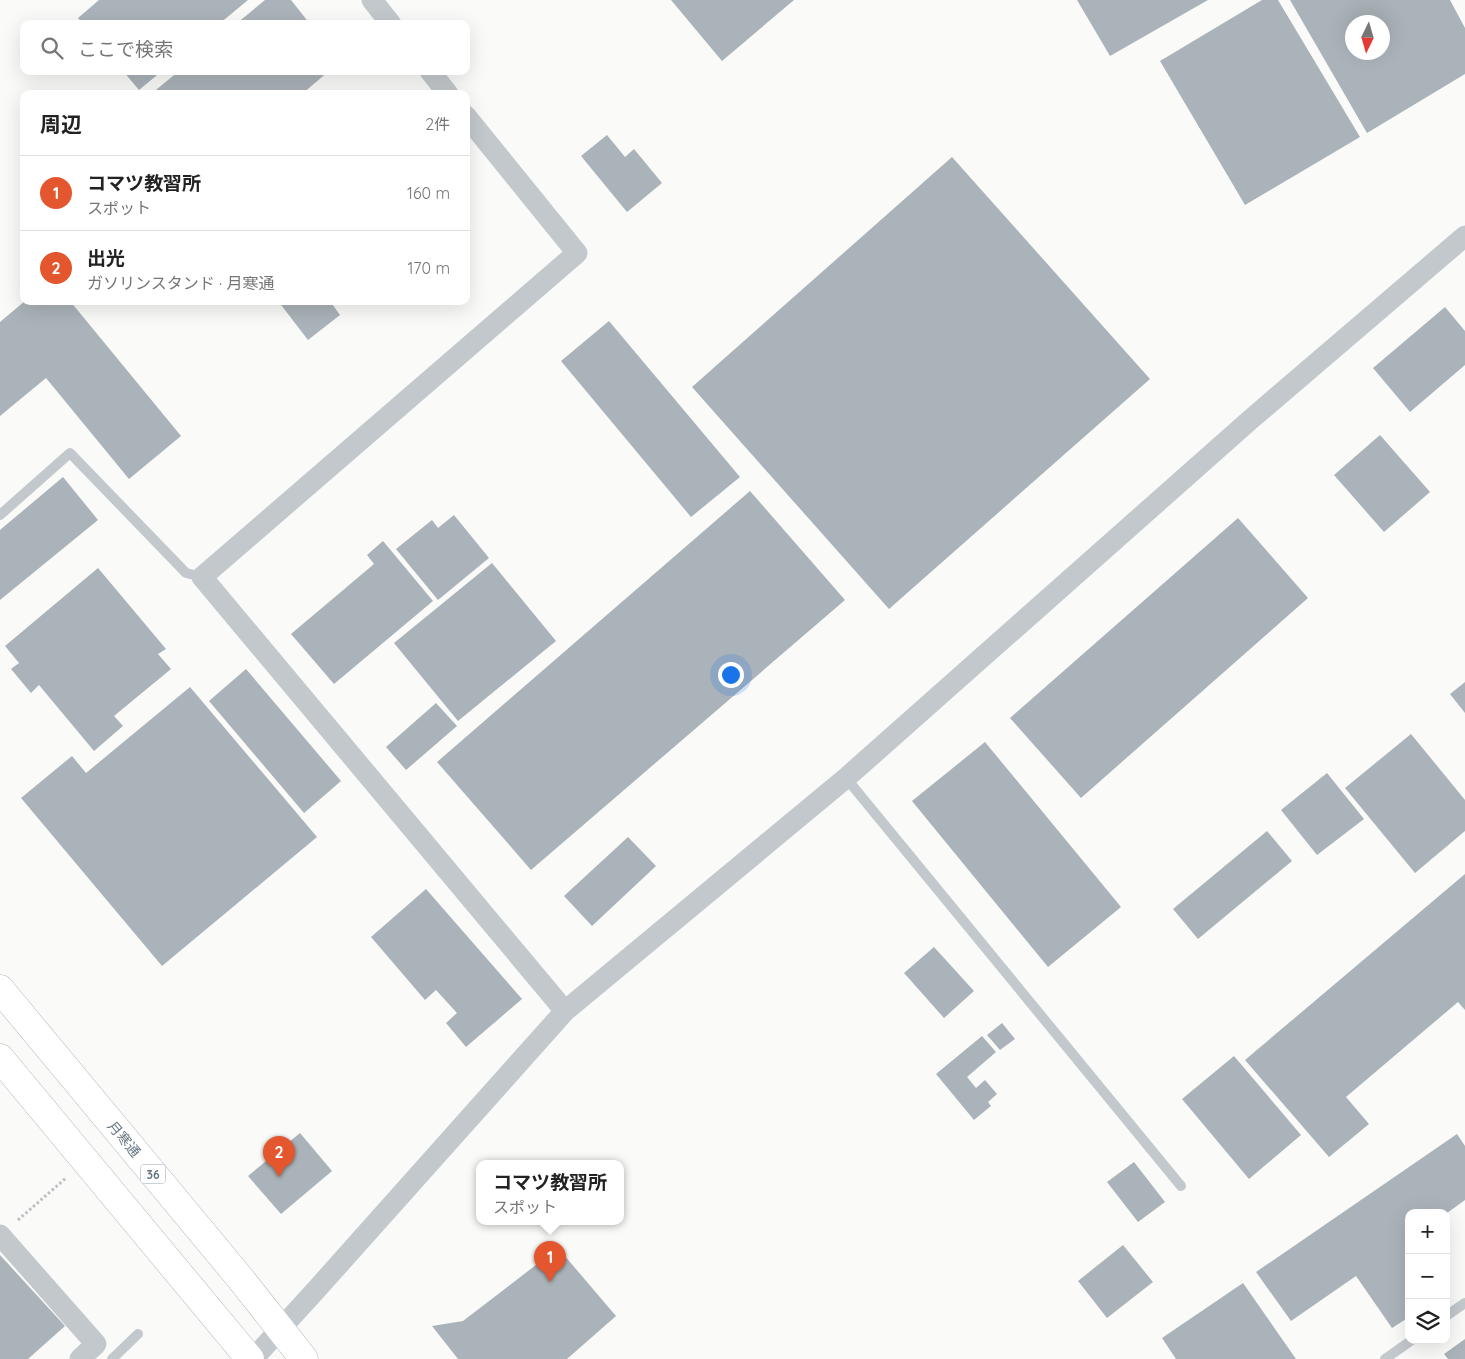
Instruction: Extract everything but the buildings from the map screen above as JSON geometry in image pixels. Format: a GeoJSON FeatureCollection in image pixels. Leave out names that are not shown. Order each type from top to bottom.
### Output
{"type":"FeatureCollection","features":[{"type":"Feature","properties":{"kind":"highway","name":"月寒通"},"geometry":{"type":"LineString","coordinates":[[0,989],[240,1278],[304,1359]]}},
{"type":"Feature","properties":{"kind":"highway"},"geometry":{"type":"LineString","coordinates":[[0,1058],[251,1359]]}},
{"type":"Feature","properties":{"kind":"street"},"geometry":{"type":"LineString","coordinates":[[372,0],[388,20]]}},
{"type":"Feature","properties":{"kind":"street"},"geometry":{"type":"LineString","coordinates":[[433,75],[445,90]]}},
{"type":"Feature","properties":{"kind":"street"},"geometry":{"type":"LineString","coordinates":[[470,121],[577,253],[202,577],[565,1011]]}},
{"type":"Feature","properties":{"kind":"street"},"geometry":{"type":"LineString","coordinates":[[251,1359],[280,1330],[565,1011],[846,778],[1250,420],[1465,236]]}},
{"type":"Feature","properties":{"kind":"street"},"geometry":{"type":"LineString","coordinates":[[0,1235],[96,1344],[80,1359]]}},
{"type":"Feature","properties":{"kind":"lane"},"geometry":{"type":"LineString","coordinates":[[0,515],[70,453],[186,573],[202,577]]}},
{"type":"Feature","properties":{"kind":"lane"},"geometry":{"type":"LineString","coordinates":[[846,778],[1181,1186]]}},
{"type":"Feature","properties":{"kind":"lane"},"geometry":{"type":"LineString","coordinates":[[1450,1313],[1465,1303]]}},
{"type":"Feature","properties":{"kind":"lane"},"geometry":{"type":"LineString","coordinates":[[112,1359],[138,1334]]}},
{"type":"Feature","properties":{"kind":"lane"},"geometry":{"type":"LineString","coordinates":[[1385,1359],[1406,1344]]}},
{"type":"Feature","properties":{"kind":"path"},"geometry":{"type":"LineString","coordinates":[[0,1235],[85,1161]]}},
{"type":"Feature","properties":{"kind":"place","name":"出光"},"geometry":{"type":"Point","coordinates":[279,1177]}},
{"type":"Feature","properties":{"kind":"place","name":"コマツ教習所"},"geometry":{"type":"Point","coordinates":[550,1282]}}]}
